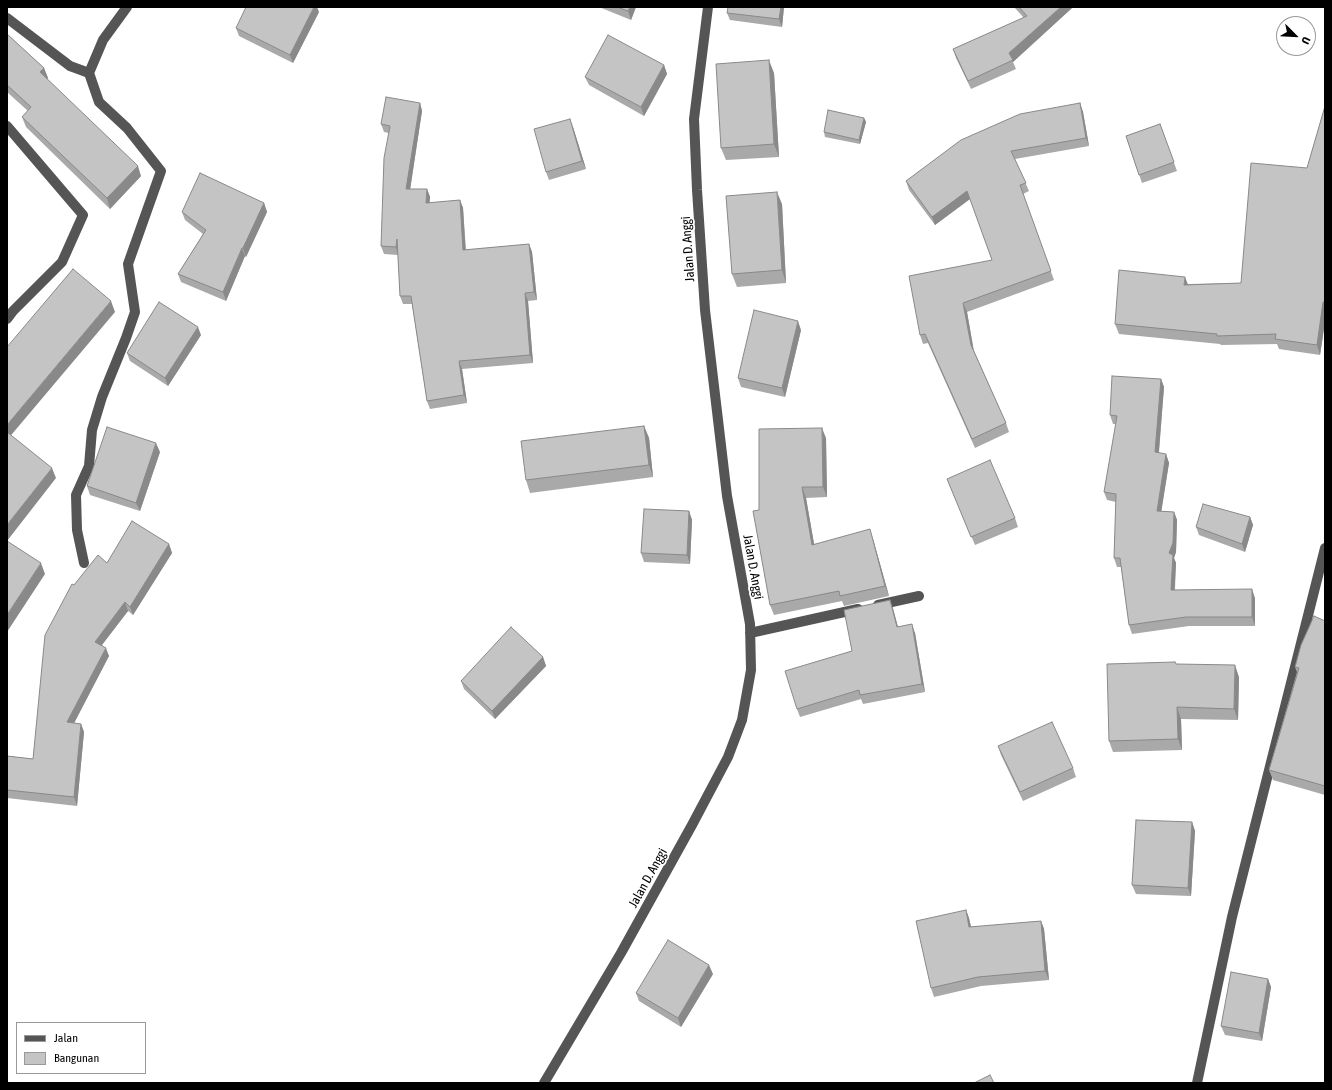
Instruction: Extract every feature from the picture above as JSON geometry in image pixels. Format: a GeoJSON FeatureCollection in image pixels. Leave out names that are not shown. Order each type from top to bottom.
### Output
{"type":"FeatureCollection","features":[{"type":"Feature","properties":{"kind":"street"},"geometry":{"type":"LineString","coordinates":[[84,563],[77,530],[76,496],[89,466],[92,430],[102,397],[136,312],[128,264],[161,171],[128,128],[99,102],[88,73],[103,40],[127,7]]}},
{"type":"Feature","properties":{"kind":"street","name":"Jalan D. Anggi"},"geometry":{"type":"LineString","coordinates":[[544,1083],[625,946],[692,826],[728,757],[742,720],[751,670],[750,624],[727,496],[705,310],[698,213],[694,119],[708,7]]}},
{"type":"Feature","properties":{"kind":"street"},"geometry":{"type":"LineString","coordinates":[[7,18],[70,66],[88,73]]}},
{"type":"Feature","properties":{"kind":"street"},"geometry":{"type":"LineString","coordinates":[[7,126],[83,215],[62,262],[13,311],[7,319]]}},
{"type":"Feature","properties":{"kind":"street"},"geometry":{"type":"LineString","coordinates":[[1197,1083],[1232,917],[1325,548]]}},
{"type":"Feature","properties":{"kind":"street"},"geometry":{"type":"LineString","coordinates":[[750,633],[919,596]]}},
{"type":"Feature","properties":{"kind":"building"},"geometry":{"type":"Polygon","coordinates":[[[246,7],[314,7],[290,55],[236,28],[246,7]]]}},
{"type":"Feature","properties":{"kind":"building"},"geometry":{"type":"Polygon","coordinates":[[[617,7],[630,7],[628,11],[617,7]]]}},
{"type":"Feature","properties":{"kind":"building"},"geometry":{"type":"Polygon","coordinates":[[[728,7],[781,7],[779,19],[727,13],[728,7]]]}},
{"type":"Feature","properties":{"kind":"building"},"geometry":{"type":"Polygon","coordinates":[[[1019,7],[1061,7],[1009,53],[1013,60],[968,81],[953,49],[1027,16],[1019,7]]]}},
{"type":"Feature","properties":{"kind":"building"},"geometry":{"type":"Polygon","coordinates":[[[7,34],[44,68],[40,72],[138,166],[107,198],[22,117],[31,107],[7,85],[7,34]]]}},
{"type":"Feature","properties":{"kind":"building"},"geometry":{"type":"Polygon","coordinates":[[[608,35],[664,65],[641,107],[585,77],[608,35]]]}},
{"type":"Feature","properties":{"kind":"building"},"geometry":{"type":"Polygon","coordinates":[[[769,60],[774,144],[721,148],[716,64],[769,60]]]}},
{"type":"Feature","properties":{"kind":"building"},"geometry":{"type":"Polygon","coordinates":[[[386,97],[420,103],[406,189],[427,189],[426,203],[460,200],[463,250],[529,244],[534,292],[525,293],[530,355],[459,361],[464,395],[427,401],[411,296],[400,296],[397,239],[396,247],[381,246],[384,158],[390,126],[381,124],[386,97]]]}},
{"type":"Feature","properties":{"kind":"building"},"geometry":{"type":"Polygon","coordinates":[[[1080,103],[1086,138],[1011,151],[1026,183],[1020,185],[1051,271],[963,303],[971,345],[1006,423],[972,439],[925,334],[920,335],[909,276],[992,260],[967,191],[932,217],[906,181],[961,140],[1020,114],[1080,103]]]}},
{"type":"Feature","properties":{"kind":"building"},"geometry":{"type":"Polygon","coordinates":[[[1325,106],[1325,302],[1323,302],[1317,345],[1275,339],[1276,334],[1217,336],[1217,334],[1115,324],[1119,270],[1185,277],[1184,285],[1241,283],[1251,163],[1307,168],[1325,106]]]}},
{"type":"Feature","properties":{"kind":"building"},"geometry":{"type":"Polygon","coordinates":[[[828,110],[864,118],[859,140],[824,132],[828,110]]]}},
{"type":"Feature","properties":{"kind":"building"},"geometry":{"type":"Polygon","coordinates":[[[570,119],[582,161],[546,172],[534,129],[570,119]]]}},
{"type":"Feature","properties":{"kind":"building"},"geometry":{"type":"Polygon","coordinates":[[[1160,124],[1174,162],[1139,175],[1126,136],[1160,124]]]}},
{"type":"Feature","properties":{"kind":"building"},"geometry":{"type":"Polygon","coordinates":[[[200,173],[264,203],[223,292],[178,274],[206,230],[182,212],[200,173]]]}},
{"type":"Feature","properties":{"kind":"building"},"geometry":{"type":"Polygon","coordinates":[[[777,192],[782,270],[732,274],[726,196],[777,192]]]}},
{"type":"Feature","properties":{"kind":"building"},"geometry":{"type":"Polygon","coordinates":[[[73,269],[111,301],[7,425],[7,347],[73,269]]]}},
{"type":"Feature","properties":{"kind":"building"},"geometry":{"type":"Polygon","coordinates":[[[159,302],[198,327],[165,378],[127,353],[159,302]]]}},
{"type":"Feature","properties":{"kind":"building"},"geometry":{"type":"Polygon","coordinates":[[[754,310],[798,321],[782,388],[738,378],[754,310]]]}},
{"type":"Feature","properties":{"kind":"building"},"geometry":{"type":"Polygon","coordinates":[[[1112,376],[1161,379],[1155,452],[1166,454],[1157,511],[1174,512],[1173,543],[1169,553],[1173,555],[1171,590],[1252,589],[1252,617],[1186,617],[1129,625],[1120,558],[1114,558],[1116,494],[1104,492],[1117,416],[1110,415],[1112,376]]]}},
{"type":"Feature","properties":{"kind":"building"},"geometry":{"type":"Polygon","coordinates":[[[644,426],[649,465],[526,480],[521,441],[644,426]]]}},
{"type":"Feature","properties":{"kind":"building"},"geometry":{"type":"Polygon","coordinates":[[[107,427],[156,443],[136,503],[87,486],[107,427]]]}},
{"type":"Feature","properties":{"kind":"building"},"geometry":{"type":"Polygon","coordinates":[[[822,428],[823,487],[802,487],[812,545],[870,529],[885,586],[840,596],[839,591],[770,605],[753,511],[759,510],[759,429],[822,428]]]}},
{"type":"Feature","properties":{"kind":"building"},"geometry":{"type":"Polygon","coordinates":[[[7,432],[52,468],[7,525],[7,432]]]}},
{"type":"Feature","properties":{"kind":"building"},"geometry":{"type":"Polygon","coordinates":[[[990,460],[1015,518],[971,537],[947,479],[990,460]]]}},
{"type":"Feature","properties":{"kind":"building"},"geometry":{"type":"Polygon","coordinates":[[[1203,504],[1250,517],[1242,544],[1196,527],[1203,504]]]}},
{"type":"Feature","properties":{"kind":"building"},"geometry":{"type":"Polygon","coordinates":[[[644,509],[689,511],[687,555],[641,553],[644,509]]]}},
{"type":"Feature","properties":{"kind":"building"},"geometry":{"type":"Polygon","coordinates":[[[132,521],[169,544],[130,607],[125,602],[95,642],[106,648],[67,722],[81,724],[74,797],[7,790],[7,756],[33,759],[45,635],[72,584],[74,585],[98,555],[107,563],[132,521]]]}},
{"type":"Feature","properties":{"kind":"building"},"geometry":{"type":"Polygon","coordinates":[[[7,541],[41,563],[7,615],[7,541]]]}},
{"type":"Feature","properties":{"kind":"building"},"geometry":{"type":"Polygon","coordinates":[[[890,600],[897,627],[912,624],[922,684],[860,695],[859,690],[797,709],[785,671],[852,651],[844,610],[890,600]]]}},
{"type":"Feature","properties":{"kind":"building"},"geometry":{"type":"Polygon","coordinates":[[[1314,616],[1325,621],[1325,786],[1269,770],[1299,668],[1295,667],[1301,645],[1314,616]]]}},
{"type":"Feature","properties":{"kind":"building"},"geometry":{"type":"Polygon","coordinates":[[[511,627],[543,657],[492,711],[461,681],[511,627]]]}},
{"type":"Feature","properties":{"kind":"building"},"geometry":{"type":"Polygon","coordinates":[[[1175,662],[1176,664],[1235,665],[1234,709],[1177,707],[1178,739],[1109,741],[1107,664],[1175,662]]]}},
{"type":"Feature","properties":{"kind":"building"},"geometry":{"type":"Polygon","coordinates":[[[1052,722],[1073,768],[1020,792],[998,746],[1052,722]]]}},
{"type":"Feature","properties":{"kind":"building"},"geometry":{"type":"Polygon","coordinates":[[[1136,820],[1192,822],[1188,888],[1132,885],[1136,820]]]}},
{"type":"Feature","properties":{"kind":"building"},"geometry":{"type":"Polygon","coordinates":[[[966,910],[969,927],[1041,921],[1045,971],[978,977],[931,988],[916,921],[966,910]]]}},
{"type":"Feature","properties":{"kind":"building"},"geometry":{"type":"Polygon","coordinates":[[[668,940],[709,965],[678,1018],[636,993],[668,940]]]}},
{"type":"Feature","properties":{"kind":"building"},"geometry":{"type":"Polygon","coordinates":[[[1231,972],[1268,979],[1259,1033],[1221,1026],[1231,972]]]}},
{"type":"Feature","properties":{"kind":"building"},"geometry":{"type":"Polygon","coordinates":[[[990,1075],[994,1083],[974,1083],[990,1075]]]}}]}
